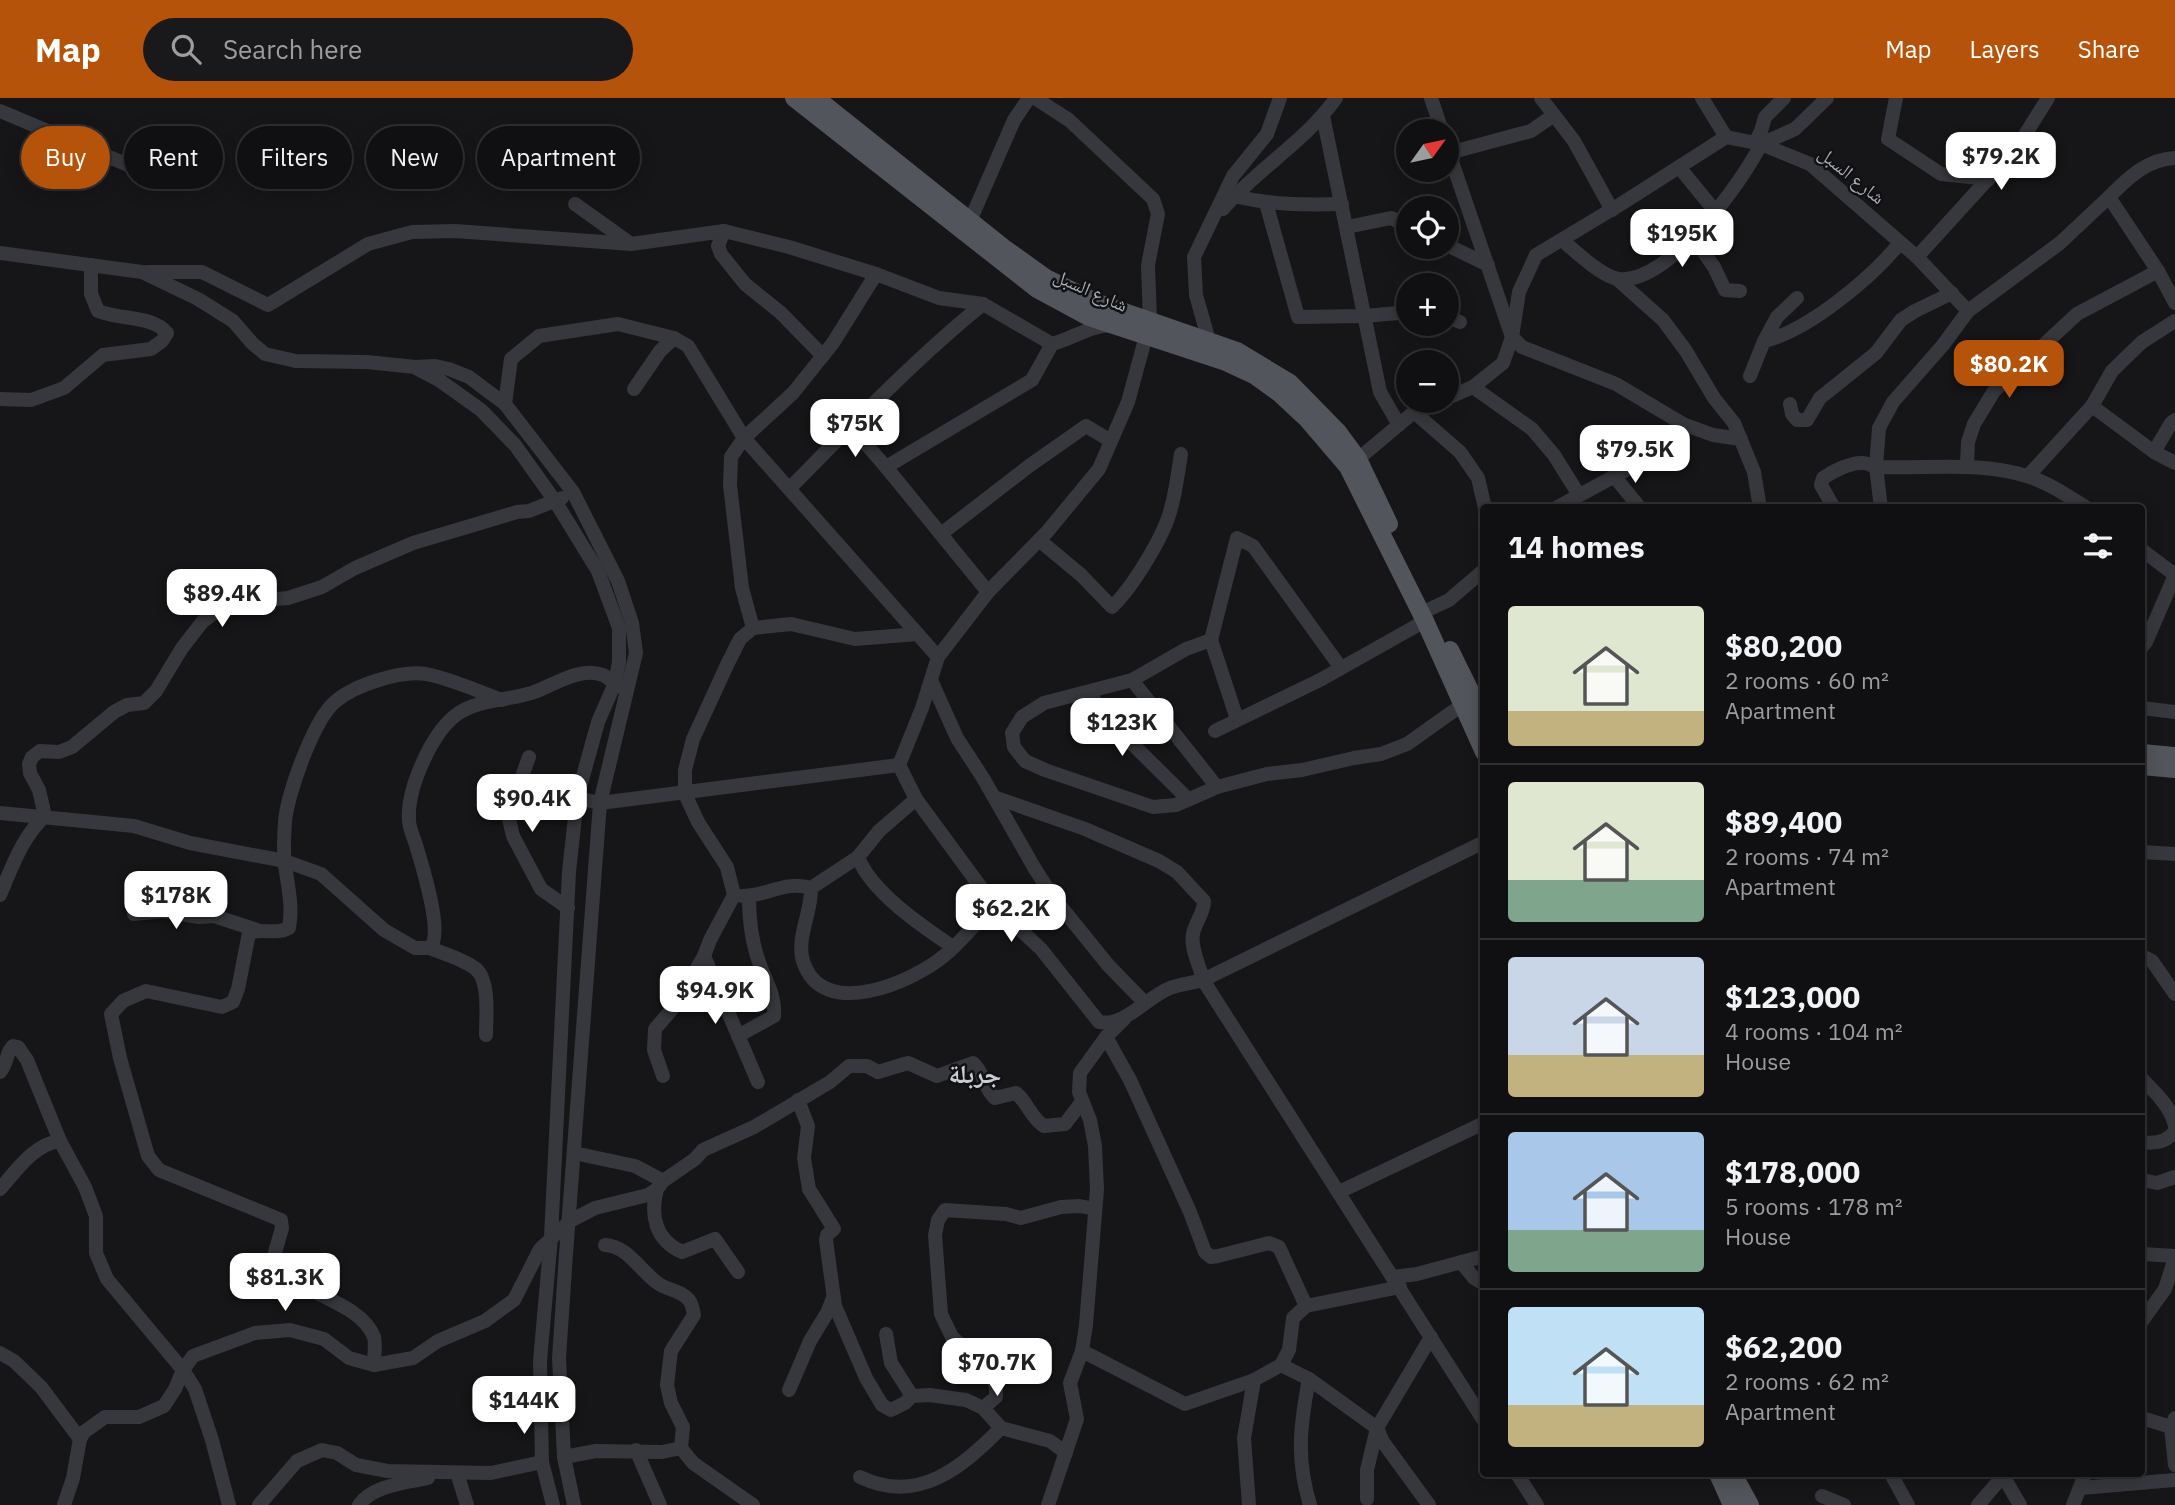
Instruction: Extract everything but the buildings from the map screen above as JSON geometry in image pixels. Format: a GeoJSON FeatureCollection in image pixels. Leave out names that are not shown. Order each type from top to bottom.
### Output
{"type":"FeatureCollection","features":[{"type":"Feature","properties":{"kind":"main road","name":"شارع السبل"},"geometry":{"type":"LineString","coordinates":[[794,98],[1037,289],[1069,307],[1115,324],[1209,341],[1237,351],[1290,383],[1338,432],[1427,615],[1480,712]]}},
{"type":"Feature","properties":{"kind":"main road","name":"شارع السبل"},"geometry":{"type":"LineString","coordinates":[[816,98],[1046,278],[1148,329],[1254,375],[1279,393],[1353,463]]}},
{"type":"Feature","properties":{"kind":"main road","name":"شارع السبل"},"geometry":{"type":"LineString","coordinates":[[1427,615],[1480,743]]}},
{"type":"Feature","properties":{"kind":"main road"},"geometry":{"type":"LineString","coordinates":[[2145,753],[2175,756]]}},
{"type":"Feature","properties":{"kind":"main road"},"geometry":{"type":"LineString","coordinates":[[2145,766],[2175,769]]}},
{"type":"Feature","properties":{"kind":"main road"},"geometry":{"type":"LineString","coordinates":[[1720,1477],[1737,1502]]}},
{"type":"Feature","properties":{"kind":"main road"},"geometry":{"type":"LineString","coordinates":[[1733,1477],[1737,1502]]}},
{"type":"Feature","properties":{"kind":"street"},"geometry":{"type":"LineString","coordinates":[[970,221],[1014,120],[1029,98]]}},
{"type":"Feature","properties":{"kind":"street"},"geometry":{"type":"LineString","coordinates":[[1035,98],[1069,120],[1153,199],[1158,214],[1148,265],[1148,329],[1128,402],[1099,469],[1039,540],[988,592],[938,657],[899,765],[916,799],[993,904],[1041,949],[1099,1022],[1107,1023],[1127,1015],[1169,988],[1203,980],[1480,844]]}},
{"type":"Feature","properties":{"kind":"street"},"geometry":{"type":"LineString","coordinates":[[1209,341],[1196,295],[1194,257],[1233,176],[1267,134],[1280,98]]}},
{"type":"Feature","properties":{"kind":"street"},"geometry":{"type":"LineString","coordinates":[[1210,223],[1234,196],[1323,116],[1336,98]]}},
{"type":"Feature","properties":{"kind":"street"},"geometry":{"type":"LineString","coordinates":[[1430,98],[1438,119]]}},
{"type":"Feature","properties":{"kind":"street"},"geometry":{"type":"LineString","coordinates":[[1541,98],[1574,141],[1612,210]]}},
{"type":"Feature","properties":{"kind":"street"},"geometry":{"type":"LineString","coordinates":[[1459,393],[1473,387],[1503,363],[1512,337],[1519,292],[1535,255],[1612,210],[1726,137],[1702,98]]}},
{"type":"Feature","properties":{"kind":"street"},"geometry":{"type":"LineString","coordinates":[[1617,279],[1640,276],[1694,238],[1749,167],[1765,117],[1783,98]]}},
{"type":"Feature","properties":{"kind":"street"},"geometry":{"type":"LineString","coordinates":[[1758,143],[1795,130],[1827,98]]}},
{"type":"Feature","properties":{"kind":"street"},"geometry":{"type":"LineString","coordinates":[[1896,98],[1888,139],[1941,174],[1989,179]]}},
{"type":"Feature","properties":{"kind":"street"},"geometry":{"type":"LineString","coordinates":[[1917,257],[2018,146],[2048,98]]}},
{"type":"Feature","properties":{"kind":"street"},"geometry":{"type":"LineString","coordinates":[[0,111],[124,163]]}},
{"type":"Feature","properties":{"kind":"street"},"geometry":{"type":"LineString","coordinates":[[1460,147],[1531,131],[1554,115]]}},
{"type":"Feature","properties":{"kind":"street"},"geometry":{"type":"LineString","coordinates":[[1323,116],[1380,392],[1399,425]]}},
{"type":"Feature","properties":{"kind":"street","name":"شارع السبل"},"geometry":{"type":"LineString","coordinates":[[1726,137],[1758,143],[1810,164],[1917,257],[1968,311]]}},
{"type":"Feature","properties":{"kind":"street"},"geometry":{"type":"LineString","coordinates":[[1881,504],[1876,467],[1879,428],[1893,402],[1943,345],[1968,311],[2060,243],[2135,170],[2175,158]]}},
{"type":"Feature","properties":{"kind":"street"},"geometry":{"type":"LineString","coordinates":[[1679,167],[1716,211]]}},
{"type":"Feature","properties":{"kind":"street"},"geometry":{"type":"LineString","coordinates":[[1459,182],[1512,337],[1522,347],[1616,384],[1683,424],[1713,435],[1741,439]]}},
{"type":"Feature","properties":{"kind":"street"},"geometry":{"type":"LineString","coordinates":[[1234,196],[1299,206],[1342,204]]}},
{"type":"Feature","properties":{"kind":"street"},"geometry":{"type":"LineString","coordinates":[[2109,197],[2158,271],[2175,303]]}},
{"type":"Feature","properties":{"kind":"street"},"geometry":{"type":"LineString","coordinates":[[1266,203],[1298,317],[1396,313]]}},
{"type":"Feature","properties":{"kind":"street"},"geometry":{"type":"LineString","coordinates":[[575,204],[631,244]]}},
{"type":"Feature","properties":{"kind":"street"},"geometry":{"type":"LineString","coordinates":[[1347,228],[1391,218],[1396,220]]}},
{"type":"Feature","properties":{"kind":"street"},"geometry":{"type":"LineString","coordinates":[[0,253],[142,272],[202,272],[268,305],[368,244],[412,232],[455,231],[631,244],[724,231],[876,274],[939,298],[983,304],[1052,344],[1067,340],[1092,327],[1115,324]]}},
{"type":"Feature","properties":{"kind":"street"},"geometry":{"type":"LineString","coordinates":[[724,231],[718,246],[721,254],[745,284],[781,313],[822,356]]}},
{"type":"Feature","properties":{"kind":"street"},"geometry":{"type":"LineString","coordinates":[[1694,238],[1714,267],[1724,290],[1740,291]]}},
{"type":"Feature","properties":{"kind":"street"},"geometry":{"type":"LineString","coordinates":[[1562,240],[1592,265],[1617,279],[1663,320],[1714,398],[1734,423],[1754,472],[1759,504]]}},
{"type":"Feature","properties":{"kind":"street"},"geometry":{"type":"LineString","coordinates":[[1764,341],[1777,338],[1842,299],[1883,264],[1899,244]]}},
{"type":"Feature","properties":{"kind":"street"},"geometry":{"type":"LineString","coordinates":[[1459,251],[1488,265]]}},
{"type":"Feature","properties":{"kind":"street"},"geometry":{"type":"LineString","coordinates":[[0,399],[31,400],[64,388],[103,355],[151,349],[162,341],[167,333],[161,326],[148,321],[113,317],[98,311],[91,294],[91,265]]}},
{"type":"Feature","properties":{"kind":"street"},"geometry":{"type":"LineString","coordinates":[[1967,465],[1968,442],[1974,424],[1993,391],[2077,314],[2158,271]]}},
{"type":"Feature","properties":{"kind":"street"},"geometry":{"type":"LineString","coordinates":[[142,272],[198,299],[233,321],[265,354],[296,361],[367,362],[450,369],[468,377],[505,404],[573,492],[618,581],[632,623],[636,653],[600,803],[559,1358],[564,1457],[574,1505]]}},
{"type":"Feature","properties":{"kind":"street"},"geometry":{"type":"LineString","coordinates":[[753,628],[741,588],[730,485],[731,457],[744,438],[793,393],[822,356],[876,274]]}},
{"type":"Feature","properties":{"kind":"street"},"geometry":{"type":"LineString","coordinates":[[1790,404],[1792,414],[1797,420],[1807,420],[1820,398],[1877,353],[1901,320],[1952,293]]}},
{"type":"Feature","properties":{"kind":"street"},"geometry":{"type":"LineString","coordinates":[[1750,376],[1777,317],[1797,298]]}},
{"type":"Feature","properties":{"kind":"street"},"geometry":{"type":"LineString","coordinates":[[790,488],[983,304]]}},
{"type":"Feature","properties":{"kind":"street"},"geometry":{"type":"LineString","coordinates":[[2028,477],[2092,406],[2112,371],[2142,342],[2175,321]]}},
{"type":"Feature","properties":{"kind":"street"},"geometry":{"type":"LineString","coordinates":[[505,404],[511,359],[538,336],[618,324],[674,338],[688,346],[744,438],[938,657]]}},
{"type":"Feature","properties":{"kind":"street"},"geometry":{"type":"LineString","coordinates":[[634,389],[660,351],[674,338]]}},
{"type":"Feature","properties":{"kind":"street"},"geometry":{"type":"LineString","coordinates":[[886,467],[1032,380],[1052,344]]}},
{"type":"Feature","properties":{"kind":"street"},"geometry":{"type":"LineString","coordinates":[[415,368],[439,380],[481,410],[515,445],[555,501],[598,570],[619,628],[619,662],[615,683],[598,722],[577,798],[569,872],[551,1237],[540,1361],[542,1462],[552,1505]]}},
{"type":"Feature","properties":{"kind":"street"},"geometry":{"type":"LineString","coordinates":[[1473,387],[1532,429],[1554,455],[1579,495]]}},
{"type":"Feature","properties":{"kind":"street"},"geometry":{"type":"LineString","coordinates":[[2092,406],[2154,452],[2175,463]]}},
{"type":"Feature","properties":{"kind":"street"},"geometry":{"type":"LineString","coordinates":[[1353,463],[1413,413]]}},
{"type":"Feature","properties":{"kind":"street"},"geometry":{"type":"LineString","coordinates":[[1415,413],[1460,452],[1478,478],[1484,504]]}},
{"type":"Feature","properties":{"kind":"street"},"geometry":{"type":"LineString","coordinates":[[2154,452],[2171,423],[2175,421]]}},
{"type":"Feature","properties":{"kind":"street"},"geometry":{"type":"LineString","coordinates":[[1563,504],[1661,451],[1683,424]]}},
{"type":"Feature","properties":{"kind":"street"},"geometry":{"type":"LineString","coordinates":[[941,534],[1086,426],[1111,441]]}},
{"type":"Feature","properties":{"kind":"street"},"geometry":{"type":"LineString","coordinates":[[851,427],[988,592]]}},
{"type":"Feature","properties":{"kind":"street"},"geometry":{"type":"LineString","coordinates":[[1039,540],[1081,575],[1112,607],[1122,598],[1146,562],[1171,511],[1181,454]]}},
{"type":"Feature","properties":{"kind":"street"},"geometry":{"type":"LineString","coordinates":[[1832,504],[1821,485],[1823,478],[1842,468],[1863,463],[1876,467],[1939,468],[1967,465],[2028,477],[2054,487],[2081,504]]}},
{"type":"Feature","properties":{"kind":"street"},"geometry":{"type":"LineString","coordinates":[[1614,476],[1637,504]]}},
{"type":"Feature","properties":{"kind":"street"},"geometry":{"type":"LineString","coordinates":[[45,816],[39,790],[30,773],[29,764],[32,757],[40,751],[59,752],[72,747],[114,712],[127,705],[144,703],[156,691],[182,648],[203,621],[219,610],[233,603],[288,598],[323,587],[355,568],[413,543],[517,512],[529,511],[573,492]]}},
{"type":"Feature","properties":{"kind":"street"},"geometry":{"type":"LineString","coordinates":[[1237,719],[1211,640],[1237,538],[1253,546],[1341,668]]}},
{"type":"Feature","properties":{"kind":"street"},"geometry":{"type":"LineString","coordinates":[[2145,552],[2175,575],[2145,643]]}},
{"type":"Feature","properties":{"kind":"street"},"geometry":{"type":"LineString","coordinates":[[1215,732],[1341,668],[1427,615],[1480,573]]}},
{"type":"Feature","properties":{"kind":"street"},"geometry":{"type":"LineString","coordinates":[[663,1076],[654,1050],[655,1029],[674,1007],[704,957],[734,895],[727,867],[698,822],[685,794],[685,770],[693,739],[740,639],[753,628],[791,624],[855,639],[918,634]]}},
{"type":"Feature","properties":{"kind":"street"},"geometry":{"type":"LineString","coordinates":[[1211,640],[1186,649],[1132,680],[1044,703],[1021,717],[1012,733],[1014,747],[1025,761],[1153,807],[1176,805],[1217,787],[1267,774],[1302,770],[1381,754],[1407,744],[1462,705]]}},
{"type":"Feature","properties":{"kind":"street"},"geometry":{"type":"LineString","coordinates":[[430,948],[435,943],[436,928],[408,820],[417,773],[433,743],[456,715],[475,706],[528,695],[580,673],[603,675],[628,692]]}},
{"type":"Feature","properties":{"kind":"street"},"geometry":{"type":"LineString","coordinates":[[134,914],[163,911],[199,917],[214,916],[257,930],[283,932],[289,928],[292,908],[285,862],[285,819],[298,771],[313,734],[335,701],[368,684],[399,675],[425,674],[502,700]]}},
{"type":"Feature","properties":{"kind":"street"},"geometry":{"type":"LineString","coordinates":[[931,680],[957,738],[1034,869],[1108,965],[1145,1003]]}},
{"type":"Feature","properties":{"kind":"street"},"geometry":{"type":"LineString","coordinates":[[1132,680],[1217,787]]}},
{"type":"Feature","properties":{"kind":"street"},"geometry":{"type":"LineString","coordinates":[[1090,692],[1102,713],[1187,798]]}},
{"type":"Feature","properties":{"kind":"street"},"geometry":{"type":"LineString","coordinates":[[2145,708],[2175,712]]}},
{"type":"Feature","properties":{"kind":"street"},"geometry":{"type":"LineString","coordinates":[[529,757],[508,815],[513,836],[541,889],[568,908]]}},
{"type":"Feature","properties":{"kind":"street"},"geometry":{"type":"LineString","coordinates":[[577,798],[600,803],[899,765]]}},
{"type":"Feature","properties":{"kind":"street"},"geometry":{"type":"LineString","coordinates":[[994,797],[1159,861],[1177,872],[1204,901],[1204,909],[1193,930],[1192,943],[1203,980],[1480,1415]]}},
{"type":"Feature","properties":{"kind":"street"},"geometry":{"type":"LineString","coordinates":[[734,895],[749,896],[785,885],[811,888],[858,858],[880,831],[916,799]]}},
{"type":"Feature","properties":{"kind":"street"},"geometry":{"type":"LineString","coordinates":[[0,813],[134,826],[190,843],[285,862],[321,874],[384,930],[415,948],[430,948],[476,969],[483,977],[486,1035]]}},
{"type":"Feature","properties":{"kind":"street"},"geometry":{"type":"LineString","coordinates":[[0,895],[22,845],[35,825],[45,816]]}},
{"type":"Feature","properties":{"kind":"street"},"geometry":{"type":"LineString","coordinates":[[2145,852],[2175,854]]}},
{"type":"Feature","properties":{"kind":"street"},"geometry":{"type":"LineString","coordinates":[[858,858],[863,870],[888,896],[953,947]]}},
{"type":"Feature","properties":{"kind":"street"},"geometry":{"type":"LineString","coordinates":[[811,888],[810,906],[800,948],[811,977],[823,988],[834,993],[854,994],[912,976],[945,955],[993,904]]}},
{"type":"Feature","properties":{"kind":"street"},"geometry":{"type":"LineString","coordinates":[[738,1036],[775,1016],[776,1004],[758,962],[750,928],[749,896]]}},
{"type":"Feature","properties":{"kind":"street"},"geometry":{"type":"LineString","coordinates":[[257,930],[249,933],[239,989],[233,1002],[222,1007],[146,991],[123,1001],[111,1014],[120,1058],[148,1156],[159,1170],[281,1220],[282,1228],[272,1263],[287,1276],[346,1309],[367,1325],[375,1339],[374,1365]]}},
{"type":"Feature","properties":{"kind":"street"},"geometry":{"type":"LineString","coordinates":[[704,957],[758,1082]]}},
{"type":"Feature","properties":{"kind":"street"},"geometry":{"type":"LineString","coordinates":[[2145,958],[2152,961],[2175,994]]}},
{"type":"Feature","properties":{"kind":"street"},"geometry":{"type":"LineString","coordinates":[[1048,1505],[1077,1419],[1070,1383],[1082,1351],[1086,1325],[1097,1189],[1095,1146],[1090,1120],[1081,1103],[1080,1073],[1106,1037],[1127,1015]]}},
{"type":"Feature","properties":{"kind":"street"},"geometry":{"type":"LineString","coordinates":[[1106,1037],[1130,1080],[1190,1212],[1205,1252],[1211,1257],[1269,1243],[1279,1247],[1306,1306]]}},
{"type":"Feature","properties":{"kind":"street"},"geometry":{"type":"LineString","coordinates":[[0,1072],[6,1065],[9,1049],[13,1045],[18,1046],[27,1060],[60,1141],[85,1187],[96,1216],[96,1253],[107,1279],[183,1370],[195,1389],[229,1505]]}},
{"type":"Feature","properties":{"kind":"street"},"geometry":{"type":"LineString","coordinates":[[64,1505],[84,1432],[105,1417],[139,1417],[164,1406],[193,1356],[255,1333],[290,1330],[324,1339],[349,1358],[374,1365],[413,1358],[438,1341],[485,1321],[514,1300],[540,1249],[570,1221],[595,1208],[648,1195],[703,1150],[754,1127],[830,1082],[849,1066],[867,1066],[878,1072],[908,1063],[937,1076],[973,1063],[978,1067],[991,1095],[995,1098],[1016,1093],[1026,1101],[1037,1122],[1044,1126],[1065,1124],[1081,1103]]}},
{"type":"Feature","properties":{"kind":"street"},"geometry":{"type":"LineString","coordinates":[[2145,1082],[2174,1119],[2175,1128],[2170,1138],[2153,1144],[2145,1143]]}},
{"type":"Feature","properties":{"kind":"street"},"geometry":{"type":"LineString","coordinates":[[798,1100],[808,1126],[804,1158],[809,1189],[834,1229],[827,1235],[826,1240],[833,1298],[858,1363],[881,1405],[891,1409],[905,1403],[912,1396],[930,1395],[966,1400],[983,1408],[1001,1428],[1050,1441],[1066,1452]]}},
{"type":"Feature","properties":{"kind":"street"},"geometry":{"type":"LineString","coordinates":[[1339,1192],[1480,1125]]}},
{"type":"Feature","properties":{"kind":"street"},"geometry":{"type":"LineString","coordinates":[[0,1189],[27,1158],[46,1143],[60,1141]]}},
{"type":"Feature","properties":{"kind":"street"},"geometry":{"type":"LineString","coordinates":[[574,1153],[635,1166],[660,1185]]}},
{"type":"Feature","properties":{"kind":"street"},"geometry":{"type":"LineString","coordinates":[[2145,1181],[2157,1183],[2175,1177]]}},
{"type":"Feature","properties":{"kind":"street"},"geometry":{"type":"LineString","coordinates":[[660,1185],[652,1208],[656,1226],[671,1247],[681,1252],[715,1239],[738,1272]]}},
{"type":"Feature","properties":{"kind":"street"},"geometry":{"type":"LineString","coordinates":[[983,1408],[996,1398],[996,1387],[990,1372],[952,1337],[941,1314],[935,1235],[938,1220],[946,1210],[1006,1214],[1021,1218],[1061,1207],[1080,1206],[1095,1209]]}},
{"type":"Feature","properties":{"kind":"street"},"geometry":{"type":"LineString","coordinates":[[605,1245],[614,1245],[632,1258],[644,1273],[657,1283],[683,1295],[691,1302],[694,1315],[671,1351],[667,1385],[671,1403],[682,1427],[681,1448],[692,1463],[753,1505]]}},
{"type":"Feature","properties":{"kind":"street"},"geometry":{"type":"LineString","coordinates":[[2145,1254],[2175,1257],[2165,1289],[2145,1317]]}},
{"type":"Feature","properties":{"kind":"street"},"geometry":{"type":"LineString","coordinates":[[1082,1351],[1185,1404],[1254,1380],[1281,1365],[1292,1337],[1293,1318],[1306,1306],[1480,1256]]}},
{"type":"Feature","properties":{"kind":"street"},"geometry":{"type":"LineString","coordinates":[[1461,1262],[1480,1282]]}},
{"type":"Feature","properties":{"kind":"street"},"geometry":{"type":"LineString","coordinates":[[789,1390],[810,1341],[833,1298]]}},
{"type":"Feature","properties":{"kind":"street"},"geometry":{"type":"LineString","coordinates":[[886,1334],[891,1363],[912,1396]]}},
{"type":"Feature","properties":{"kind":"street"},"geometry":{"type":"LineString","coordinates":[[1367,1499],[1367,1470],[1377,1428],[1431,1337]]}},
{"type":"Feature","properties":{"kind":"street"},"geometry":{"type":"LineString","coordinates":[[0,1353],[14,1361],[41,1387],[80,1439]]}},
{"type":"Feature","properties":{"kind":"street"},"geometry":{"type":"LineString","coordinates":[[1281,1365],[1309,1379],[1377,1428],[1383,1442],[1428,1504]]}},
{"type":"Feature","properties":{"kind":"street"},"geometry":{"type":"LineString","coordinates":[[1309,1379],[1300,1427],[1301,1472],[1310,1505]]}},
{"type":"Feature","properties":{"kind":"street"},"geometry":{"type":"LineString","coordinates":[[1249,1505],[1244,1438],[1254,1380]]}},
{"type":"Feature","properties":{"kind":"street"},"geometry":{"type":"LineString","coordinates":[[2145,1418],[2173,1423],[2175,1465]]}},
{"type":"Feature","properties":{"kind":"street"},"geometry":{"type":"LineString","coordinates":[[860,1477],[875,1490],[891,1496],[915,1495],[938,1487],[956,1475],[1001,1428]]}},
{"type":"Feature","properties":{"kind":"street"},"geometry":{"type":"LineString","coordinates":[[564,1457],[596,1451],[662,1451],[681,1448]]}},
{"type":"Feature","properties":{"kind":"street"},"geometry":{"type":"LineString","coordinates":[[260,1505],[297,1461],[322,1450],[337,1453],[356,1465],[388,1471],[491,1473],[542,1462]]}},
{"type":"Feature","properties":{"kind":"street"},"geometry":{"type":"LineString","coordinates":[[636,1450],[660,1505]]}},
{"type":"Feature","properties":{"kind":"street"},"geometry":{"type":"LineString","coordinates":[[359,1505],[378,1490],[451,1473]]}},
{"type":"Feature","properties":{"kind":"street"},"geometry":{"type":"LineString","coordinates":[[451,1473],[467,1505]]}},
{"type":"Feature","properties":{"kind":"street"},"geometry":{"type":"LineString","coordinates":[[1519,1477],[1537,1505]]}},
{"type":"Feature","properties":{"kind":"street"},"geometry":{"type":"LineString","coordinates":[[1978,1505],[2001,1477]]}},
{"type":"Feature","properties":{"kind":"street"},"geometry":{"type":"LineString","coordinates":[[2004,1477],[2020,1505]]}},
{"type":"Feature","properties":{"kind":"street"},"geometry":{"type":"LineString","coordinates":[[1896,1478],[1908,1505]]}},
{"type":"Feature","properties":{"kind":"street"},"geometry":{"type":"LineString","coordinates":[[2073,1505],[2083,1481],[2175,1480]]}},
{"type":"Feature","properties":{"kind":"street"},"geometry":{"type":"LineString","coordinates":[[1822,1496],[1844,1505]]}},
{"type":"Feature","properties":{"kind":"district","name":"جربلة"},"geometry":{"type":"Point","coordinates":[975,1073]}}]}
